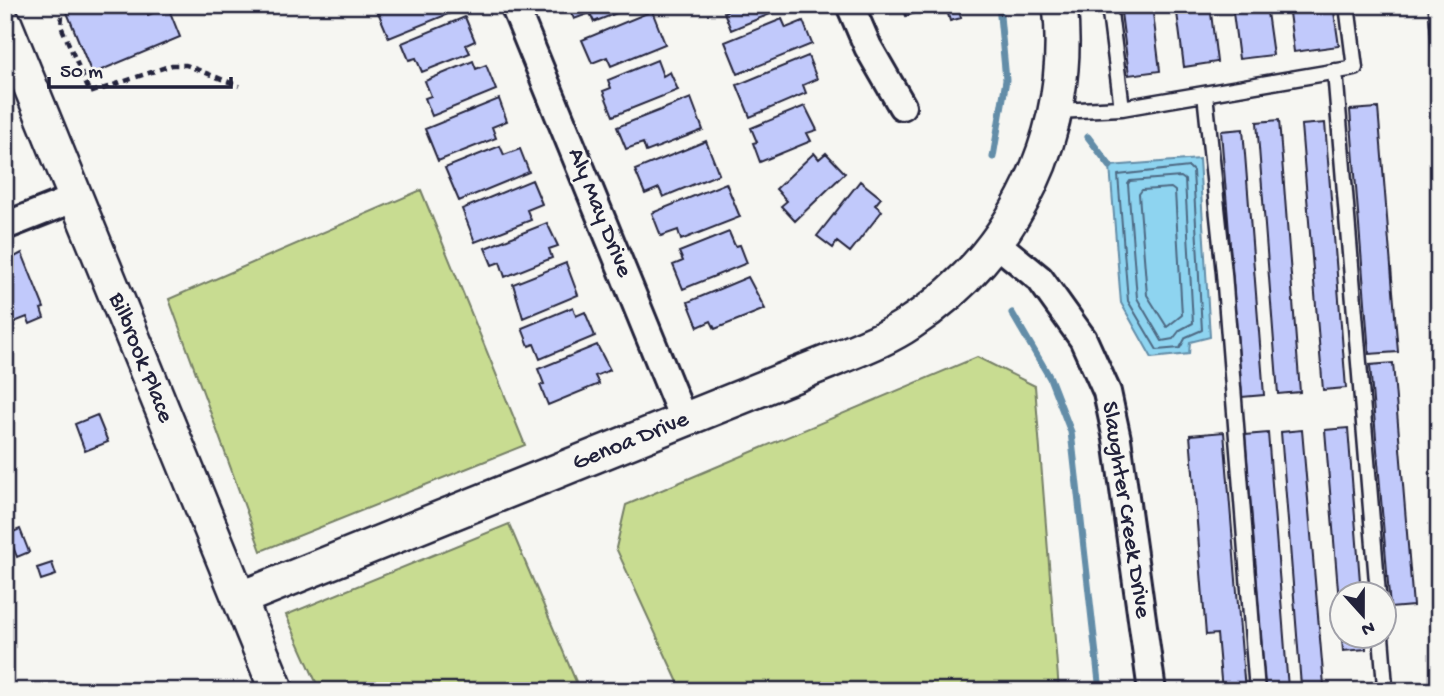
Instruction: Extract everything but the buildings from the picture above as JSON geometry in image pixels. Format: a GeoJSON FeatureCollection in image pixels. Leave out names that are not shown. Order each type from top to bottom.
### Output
{"type":"FeatureCollection","features":[{"type":"Feature","properties":{"kind":"street","name":"Aly May Drive"},"geometry":{"type":"LineString","coordinates":[[514,5],[684,421]]}},
{"type":"Feature","properties":{"kind":"street"},"geometry":{"type":"LineString","coordinates":[[849,5],[868,47],[902,106]]}},
{"type":"Feature","properties":{"kind":"street"},"geometry":{"type":"LineString","coordinates":[[996,243],[1021,205],[1035,175],[1056,111],[1063,50],[1060,5]]}},
{"type":"Feature","properties":{"kind":"street","name":"Bilbrook Place"},"geometry":{"type":"LineString","coordinates":[[5,24],[276,691]]}},
{"type":"Feature","properties":{"kind":"street"},"geometry":{"type":"LineString","coordinates":[[5,226],[76,198]]}},
{"type":"Feature","properties":{"kind":"street","name":"Genoa Drive"},"geometry":{"type":"LineString","coordinates":[[239,599],[850,353],[910,324],[968,275],[996,243]]}},
{"type":"Feature","properties":{"kind":"street","name":"Slaughter Creek Drive"},"geometry":{"type":"LineString","coordinates":[[996,243],[1040,279],[1083,339],[1107,392],[1117,439],[1152,691]]}},
{"type":"Feature","properties":{"kind":"lane"},"geometry":{"type":"LineString","coordinates":[[1109,5],[1122,108]]}},
{"type":"Feature","properties":{"kind":"lane"},"geometry":{"type":"LineString","coordinates":[[1056,111],[1122,108],[1355,68],[1347,5]]}},
{"type":"Feature","properties":{"kind":"lane"},"geometry":{"type":"LineString","coordinates":[[1335,71],[1377,580]]}},
{"type":"Feature","properties":{"kind":"lane"},"geometry":{"type":"LineString","coordinates":[[1205,94],[1224,273],[1257,691]]}},
{"type":"Feature","properties":{"kind":"lane"},"geometry":{"type":"LineString","coordinates":[[1374,691],[1385,686],[1382,650]]}},
{"type":"Feature","properties":{"kind":"path"},"geometry":{"type":"LineString","coordinates":[[62,16],[61,26],[90,93],[172,65],[186,65],[239,86]]}},
{"type":"Feature","properties":{"kind":"green space"},"geometry":{"type":"Polygon","coordinates":[[[421,190],[525,445],[261,551],[169,299],[421,190]]]}},
{"type":"Feature","properties":{"kind":"green space"},"geometry":{"type":"Polygon","coordinates":[[[977,357],[1035,386],[1059,691],[682,691],[616,548],[626,505],[977,357]]]}},
{"type":"Feature","properties":{"kind":"green space"},"geometry":{"type":"Polygon","coordinates":[[[509,524],[580,691],[320,691],[286,615],[509,524]]]}},
{"type":"Feature","properties":{"kind":"water"},"geometry":{"type":"Polygon","coordinates":[[[1199,159],[1210,337],[1190,342],[1189,354],[1152,358],[1121,303],[1110,166],[1199,159]]]}},
{"type":"Feature","properties":{"kind":"waterway"},"geometry":{"type":"LineString","coordinates":[[993,157],[1006,80],[999,5]]}},
{"type":"Feature","properties":{"kind":"waterway"},"geometry":{"type":"LineString","coordinates":[[1088,137],[1110,166]]}},
{"type":"Feature","properties":{"kind":"waterway"},"geometry":{"type":"LineString","coordinates":[[1012,313],[1050,378],[1071,432],[1100,691]]}},
{"type":"Feature","properties":{"kind":"railway"},"geometry":{"type":"LineString","coordinates":[[1431,5],[1439,94]]}}]}
